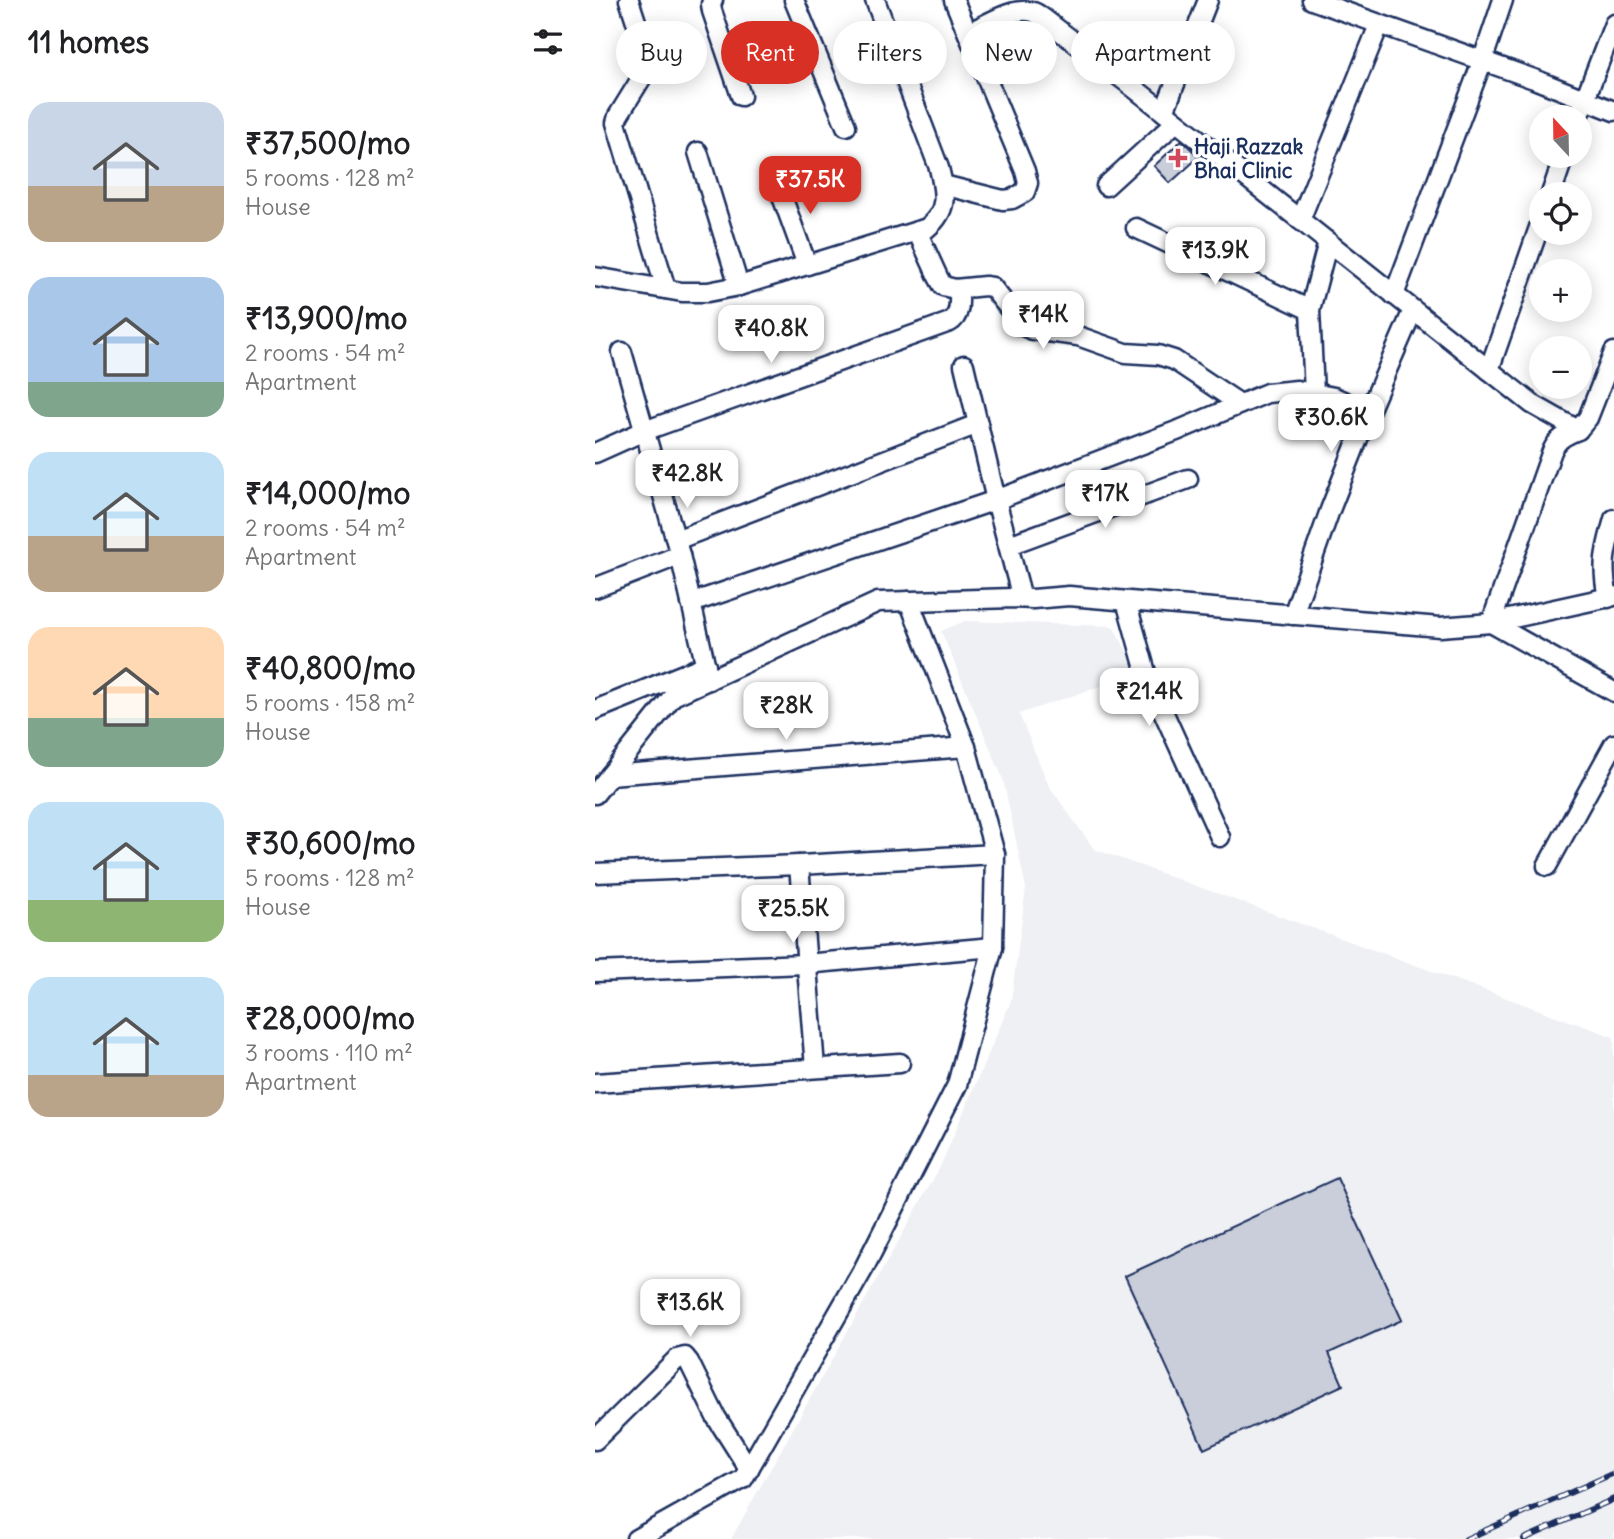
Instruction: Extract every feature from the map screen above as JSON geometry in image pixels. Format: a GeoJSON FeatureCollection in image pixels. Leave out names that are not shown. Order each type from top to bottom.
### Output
{"type":"FeatureCollection","features":[{"type":"Feature","properties":{"kind":"street"},"geometry":{"type":"LineString","coordinates":[[629,0],[649,61],[616,123],[666,289]]}},
{"type":"Feature","properties":{"kind":"street"},"geometry":{"type":"LineString","coordinates":[[713,0],[712,10],[741,96]]}},
{"type":"Feature","properties":{"kind":"street"},"geometry":{"type":"LineString","coordinates":[[794,0],[846,126]]}},
{"type":"Feature","properties":{"kind":"street"},"geometry":{"type":"LineString","coordinates":[[595,277],[682,292],[708,292],[739,286],[927,228],[938,219],[944,205],[939,167],[875,0]]}},
{"type":"Feature","properties":{"kind":"street"},"geometry":{"type":"LineString","coordinates":[[954,0],[963,21]]}},
{"type":"Feature","properties":{"kind":"street"},"geometry":{"type":"LineString","coordinates":[[1106,186],[1170,117],[1208,0]]}},
{"type":"Feature","properties":{"kind":"street"},"geometry":{"type":"LineString","coordinates":[[1394,295],[1503,0]]}},
{"type":"Feature","properties":{"kind":"street"},"geometry":{"type":"LineString","coordinates":[[1322,2],[1614,111]]}},
{"type":"Feature","properties":{"kind":"street"},"geometry":{"type":"LineString","coordinates":[[995,21],[1017,12],[1032,12],[1046,21]]}},
{"type":"Feature","properties":{"kind":"street"},"geometry":{"type":"LineString","coordinates":[[1582,105],[1614,24]]}},
{"type":"Feature","properties":{"kind":"street"},"geometry":{"type":"LineString","coordinates":[[1300,220],[1379,25]]}},
{"type":"Feature","properties":{"kind":"street"},"geometry":{"type":"LineString","coordinates":[[1057,28],[1532,404],[1578,430]]}},
{"type":"Feature","properties":{"kind":"street"},"geometry":{"type":"LineString","coordinates":[[943,185],[1003,200],[1012,199],[1025,192],[1028,183],[1025,171],[989,84]]}},
{"type":"Feature","properties":{"kind":"street"},"geometry":{"type":"LineString","coordinates":[[698,152],[739,286]]}},
{"type":"Feature","properties":{"kind":"street"},"geometry":{"type":"LineString","coordinates":[[776,180],[807,265]]}},
{"type":"Feature","properties":{"kind":"street"},"geometry":{"type":"LineString","coordinates":[[1136,228],[1310,310]]}},
{"type":"Feature","properties":{"kind":"street"},"geometry":{"type":"LineString","coordinates":[[917,231],[943,286],[959,289],[985,285],[992,288],[1023,326],[1032,330],[1078,336],[1126,352],[1165,356],[1240,404]]}},
{"type":"Feature","properties":{"kind":"street"},"geometry":{"type":"LineString","coordinates":[[1314,393],[1310,310],[1328,242]]}},
{"type":"Feature","properties":{"kind":"street"},"geometry":{"type":"LineString","coordinates":[[1489,370],[1533,245]]}},
{"type":"Feature","properties":{"kind":"street"},"geometry":{"type":"LineString","coordinates":[[595,453],[644,431],[955,320],[958,314],[959,289]]}},
{"type":"Feature","properties":{"kind":"street"},"geometry":{"type":"LineString","coordinates":[[1293,615],[1330,510],[1413,310]]}},
{"type":"Feature","properties":{"kind":"street"},"geometry":{"type":"LineString","coordinates":[[622,352],[678,547],[707,672]]}},
{"type":"Feature","properties":{"kind":"street"},"geometry":{"type":"LineString","coordinates":[[1491,623],[1552,451],[1561,437],[1578,430],[1587,418],[1610,373],[1614,352]]}},
{"type":"Feature","properties":{"kind":"street"},"geometry":{"type":"LineString","coordinates":[[964,365],[1022,598]]}},
{"type":"Feature","properties":{"kind":"street"},"geometry":{"type":"LineString","coordinates":[[691,603],[996,500],[1277,391],[1297,390],[1343,400],[1367,416]]}},
{"type":"Feature","properties":{"kind":"street"},"geometry":{"type":"LineString","coordinates":[[595,588],[678,547],[978,424]]}},
{"type":"Feature","properties":{"kind":"street"},"geometry":{"type":"LineString","coordinates":[[1009,545],[1188,480]]}},
{"type":"Feature","properties":{"kind":"street"},"geometry":{"type":"LineString","coordinates":[[595,710],[707,672],[878,602],[1069,596],[1440,628],[1491,623],[1611,597],[1603,570],[1604,555],[1614,519]]}},
{"type":"Feature","properties":{"kind":"street"},"geometry":{"type":"LineString","coordinates":[[636,1539],[743,1479],[864,1268],[957,1085],[993,947],[995,854],[966,747],[909,601]]}},
{"type":"Feature","properties":{"kind":"street"},"geometry":{"type":"LineString","coordinates":[[1126,601],[1147,676],[1220,837]]}},
{"type":"Feature","properties":{"kind":"street"},"geometry":{"type":"LineString","coordinates":[[1491,623],[1614,692]]}},
{"type":"Feature","properties":{"kind":"street"},"geometry":{"type":"LineString","coordinates":[[595,794],[673,696],[707,672]]}},
{"type":"Feature","properties":{"kind":"street"},"geometry":{"type":"LineString","coordinates":[[1546,866],[1614,744]]}},
{"type":"Feature","properties":{"kind":"street"},"geometry":{"type":"LineString","coordinates":[[610,775],[966,747]]}},
{"type":"Feature","properties":{"kind":"street"},"geometry":{"type":"LineString","coordinates":[[595,873],[995,854]]}},
{"type":"Feature","properties":{"kind":"street"},"geometry":{"type":"LineString","coordinates":[[799,865],[815,1068]]}},
{"type":"Feature","properties":{"kind":"street"},"geometry":{"type":"LineString","coordinates":[[595,972],[805,964],[993,947]]}},
{"type":"Feature","properties":{"kind":"street"},"geometry":{"type":"LineString","coordinates":[[595,1083],[900,1062]]}},
{"type":"Feature","properties":{"kind":"street"},"geometry":{"type":"LineString","coordinates":[[595,1440],[677,1359],[685,1357],[716,1417],[749,1469]]}},
{"type":"Feature","properties":{"kind":"shaded area"},"geometry":{"type":"Polygon","coordinates":[[[965,621],[1113,626],[1139,673],[1019,714],[1049,786],[1094,849],[1614,1037],[1614,1539],[731,1539],[940,1167],[1011,1001],[1026,888],[1003,779],[941,631],[965,621]]]}},
{"type":"Feature","properties":{"kind":"building"},"geometry":{"type":"Polygon","coordinates":[[[1182,140],[1199,157],[1170,183],[1154,166],[1182,140]]]}},
{"type":"Feature","properties":{"kind":"building"},"geometry":{"type":"Polygon","coordinates":[[[1337,1178],[1402,1320],[1329,1353],[1343,1385],[1204,1449],[1125,1276],[1337,1178]]]}},
{"type":"Feature","properties":{"kind":"railway"},"geometry":{"type":"LineString","coordinates":[[1466,1539],[1614,1473]]}},
{"type":"Feature","properties":{"kind":"railway"},"geometry":{"type":"LineString","coordinates":[[1524,1539],[1614,1499]]}},
{"type":"Feature","properties":{"kind":"place","name":"Haji Razzak Bhai Clinic"},"geometry":{"type":"Point","coordinates":[1178,158]}}]}
